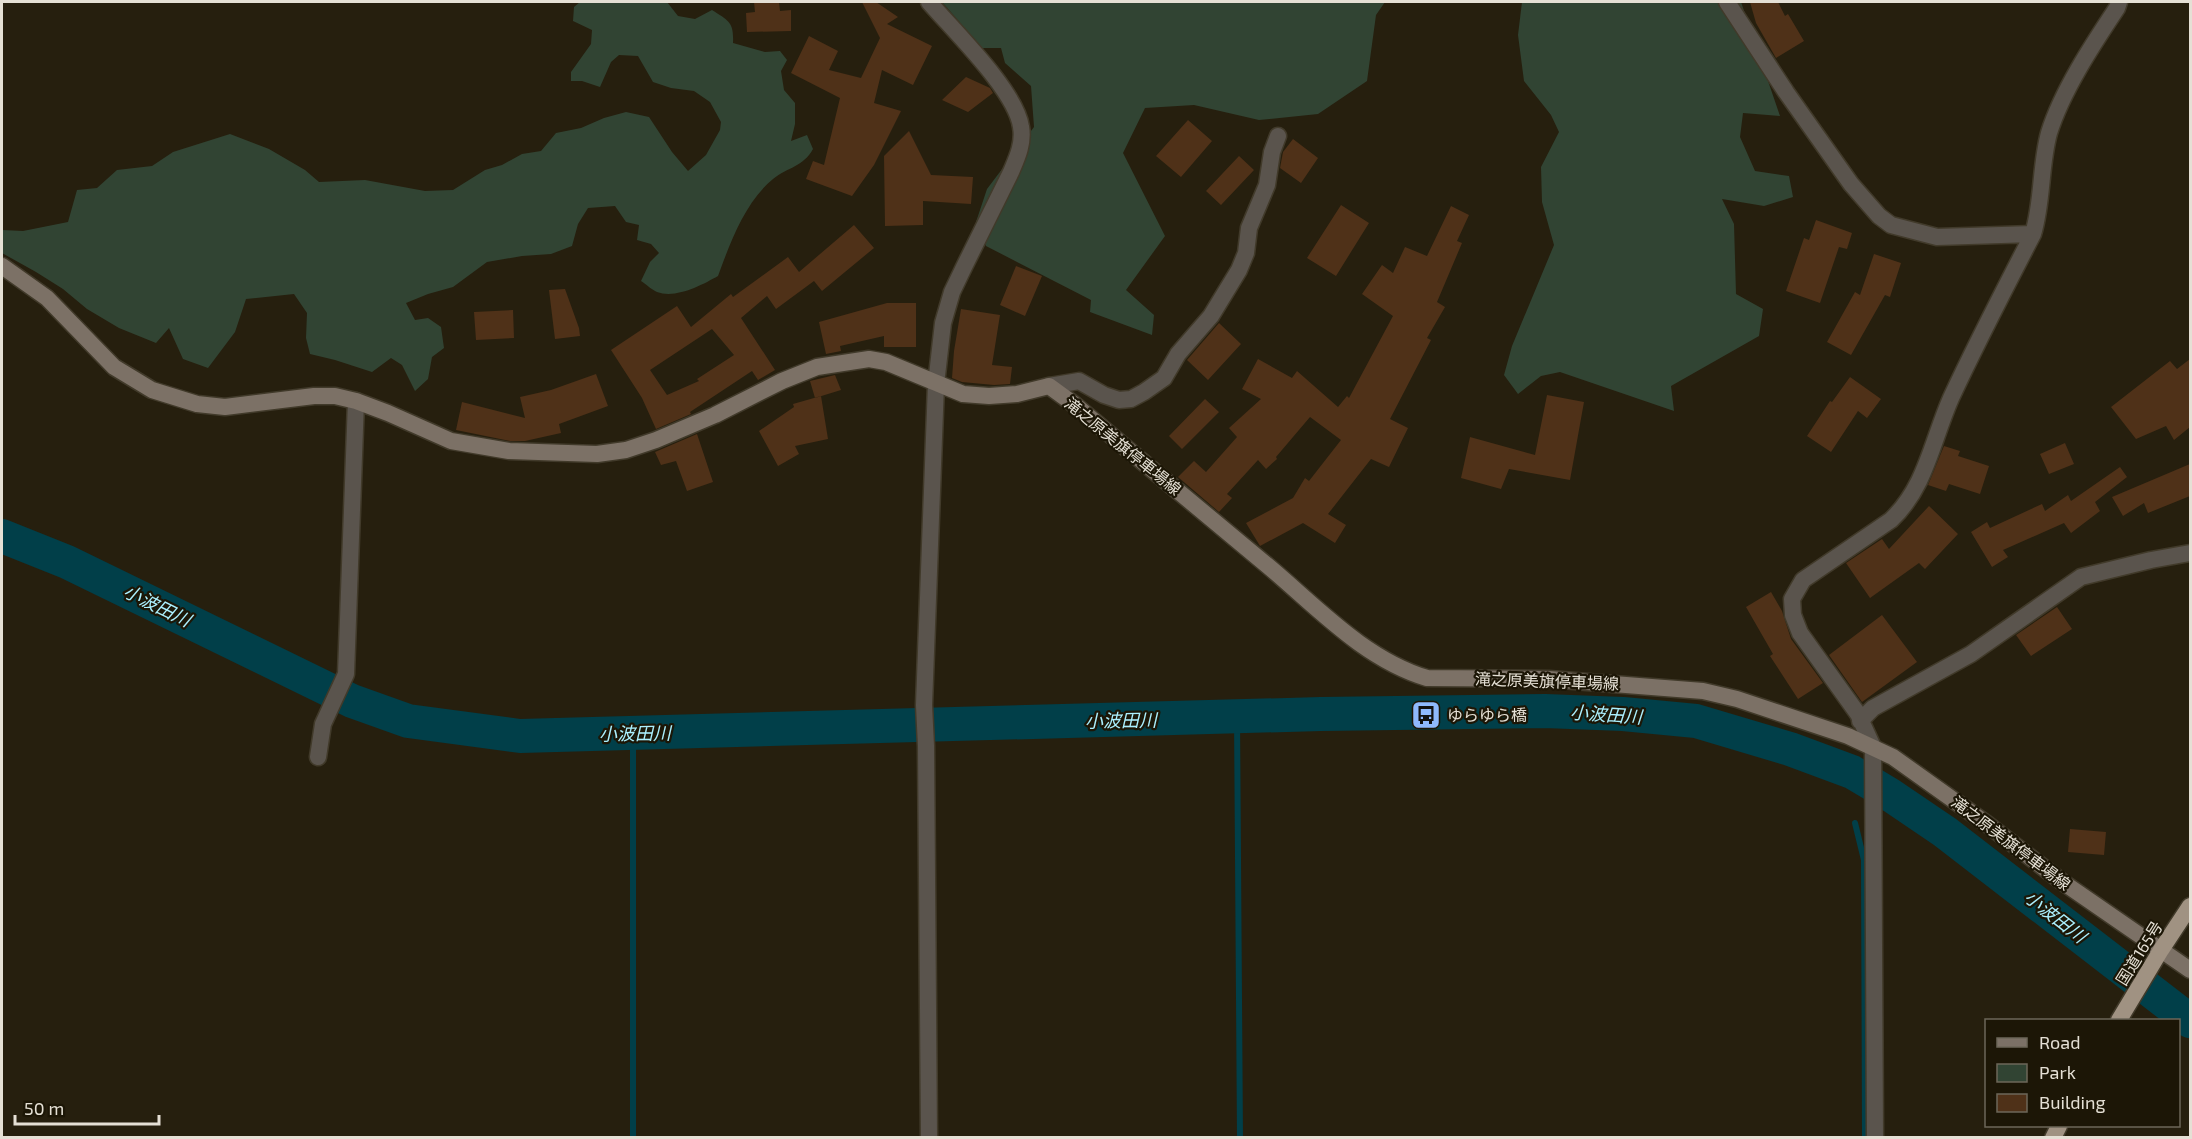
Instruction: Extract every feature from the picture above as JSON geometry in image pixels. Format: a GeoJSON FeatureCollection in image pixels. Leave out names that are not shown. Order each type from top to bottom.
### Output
{"type":"FeatureCollection","features":[{"type":"Feature","properties":{"kind":"highway","name":"国道165号"},"geometry":{"type":"LineString","coordinates":[[2120,1019],[2190,906]]}},
{"type":"Feature","properties":{"kind":"main road","name":"滝之原美旗停車場線"},"geometry":{"type":"LineString","coordinates":[[2,266],[47,298],[114,367],[152,390],[197,404],[225,407],[314,396],[335,396],[388,413],[451,441],[509,451],[597,453],[626,450],[656,440],[817,367],[869,359],[886,362],[963,394],[989,396],[1017,394],[1050,386],[1324,615],[1368,650],[1409,673],[1427,678],[1549,678],[1703,691],[1737,699],[1848,736],[1902,764],[1987,824],[2157,956],[2190,970]]}},
{"type":"Feature","properties":{"kind":"street"},"geometry":{"type":"LineString","coordinates":[[929,2],[1001,85],[1017,111],[1022,130],[1020,152],[952,292],[943,323],[936,384],[924,705],[929,1137]]}},
{"type":"Feature","properties":{"kind":"street"},"geometry":{"type":"LineString","coordinates":[[1727,2],[1786,92],[1851,184],[1879,216],[1891,225],[1937,237],[2033,234]]}},
{"type":"Feature","properties":{"kind":"street"},"geometry":{"type":"LineString","coordinates":[[1875,1137],[1873,747],[1858,714],[1800,633],[1793,615],[1792,599],[1803,580],[1891,520],[1904,508],[1916,491],[1945,412],[1973,351],[2033,234],[2038,217],[2049,134],[2061,101],[2119,2]]}},
{"type":"Feature","properties":{"kind":"street"},"geometry":{"type":"LineString","coordinates":[[1050,386],[1079,381],[1104,395],[1119,400],[1131,399],[1164,378],[1178,354],[1211,316],[1239,270],[1246,253],[1250,228],[1267,185],[1272,152],[1278,136]]}},
{"type":"Feature","properties":{"kind":"street"},"geometry":{"type":"LineString","coordinates":[[318,758],[323,724],[346,674],[356,401]]}},
{"type":"Feature","properties":{"kind":"street"},"geometry":{"type":"LineString","coordinates":[[1860,722],[1873,708],[1971,654],[2081,577],[2190,553]]}},
{"type":"Feature","properties":{"kind":"green space"},"geometry":{"type":"Polygon","coordinates":[[[580,2],[667,2],[678,16],[695,19],[712,10],[731,26],[733,43],[765,52],[780,51],[787,60],[781,71],[784,90],[795,103],[795,124],[791,141],[807,135],[813,149],[805,160],[773,179],[763,188],[746,211],[718,276],[697,287],[664,294],[641,281],[650,262],[659,253],[651,244],[637,240],[639,225],[626,222],[615,206],[588,208],[578,224],[572,246],[551,254],[487,262],[453,287],[406,303],[415,320],[428,318],[441,327],[444,348],[432,357],[428,379],[415,391],[402,365],[391,358],[372,372],[310,354],[306,338],[307,313],[294,294],[246,299],[235,332],[208,368],[183,359],[169,328],[156,343],[119,328],[87,309],[63,289],[2,253],[2,230],[23,231],[68,222],[77,190],[97,188],[117,170],[152,166],[173,152],[230,134],[269,149],[305,170],[319,182],[365,180],[425,191],[453,190],[485,170],[502,165],[522,154],[541,151],[556,133],[581,128],[626,112],[649,117],[672,152],[688,171],[706,155],[720,130],[721,122],[710,102],[694,91],[671,88],[653,82],[638,56],[619,55],[611,62],[600,87],[582,81],[571,81],[571,72],[591,44],[592,30],[573,21],[574,7],[580,2]]]}},
{"type":"Feature","properties":{"kind":"green space"},"geometry":{"type":"Polygon","coordinates":[[[942,2],[1385,2],[1376,15],[1367,81],[1318,114],[1259,120],[1194,105],[1145,108],[1123,153],[1165,236],[1126,290],[1154,315],[1152,335],[1090,312],[1091,300],[986,246],[976,222],[987,189],[1034,127],[1031,86],[1005,63],[1001,48],[982,48],[942,2]]]}},
{"type":"Feature","properties":{"kind":"green space"},"geometry":{"type":"Polygon","coordinates":[[[1522,2],[1741,2],[1780,116],[1743,113],[1740,137],[1755,171],[1789,176],[1793,197],[1764,206],[1722,199],[1734,224],[1736,294],[1763,309],[1759,336],[1671,386],[1674,411],[1560,372],[1541,376],[1518,394],[1504,375],[1512,346],[1554,245],[1542,202],[1541,167],[1559,132],[1551,115],[1524,81],[1518,35],[1522,2]]]}},
{"type":"Feature","properties":{"kind":"building"},"geometry":{"type":"Polygon","coordinates":[[[754,2],[779,2],[780,11],[791,10],[791,31],[747,32],[746,13],[755,12],[754,2]]]}},
{"type":"Feature","properties":{"kind":"building"},"geometry":{"type":"Polygon","coordinates":[[[862,2],[876,2],[898,17],[887,24],[932,46],[913,85],[882,70],[874,103],[901,111],[874,165],[852,196],[806,179],[813,161],[824,165],[840,98],[791,73],[809,36],[838,51],[829,70],[861,78],[880,38],[862,2]]]}},
{"type":"Feature","properties":{"kind":"building"},"geometry":{"type":"Polygon","coordinates":[[[1750,2],[1778,2],[1785,16],[1788,14],[1804,41],[1776,58],[1756,23],[1750,2]]]}},
{"type":"Feature","properties":{"kind":"building"},"geometry":{"type":"Polygon","coordinates":[[[966,77],[990,88],[993,93],[968,112],[942,100],[966,77]]]}},
{"type":"Feature","properties":{"kind":"building"},"geometry":{"type":"Polygon","coordinates":[[[1188,120],[1212,141],[1181,177],[1156,156],[1188,120]]]}},
{"type":"Feature","properties":{"kind":"building"},"geometry":{"type":"Polygon","coordinates":[[[909,131],[931,175],[973,177],[971,204],[923,201],[923,225],[885,226],[884,156],[909,131]]]}},
{"type":"Feature","properties":{"kind":"building"},"geometry":{"type":"Polygon","coordinates":[[[1293,139],[1318,158],[1301,183],[1280,168],[1283,152],[1293,139]]]}},
{"type":"Feature","properties":{"kind":"building"},"geometry":{"type":"Polygon","coordinates":[[[1239,156],[1254,170],[1221,205],[1206,191],[1239,156]]]}},
{"type":"Feature","properties":{"kind":"building"},"geometry":{"type":"Polygon","coordinates":[[[1341,205],[1369,223],[1336,276],[1307,258],[1341,205]]]}},
{"type":"Feature","properties":{"kind":"building"},"geometry":{"type":"Polygon","coordinates":[[[1451,206],[1469,215],[1457,241],[1462,243],[1437,302],[1445,307],[1427,338],[1431,340],[1390,419],[1408,428],[1389,467],[1371,459],[1328,514],[1346,525],[1335,543],[1303,523],[1260,546],[1246,523],[1293,498],[1305,478],[1309,481],[1341,440],[1310,417],[1276,457],[1277,459],[1266,469],[1258,460],[1227,494],[1232,498],[1219,512],[1178,477],[1194,461],[1206,472],[1237,437],[1229,428],[1261,399],[1242,389],[1258,359],[1292,378],[1297,371],[1338,407],[1347,396],[1349,398],[1393,316],[1362,294],[1382,265],[1393,273],[1405,247],[1427,256],[1451,206]]]}},
{"type":"Feature","properties":{"kind":"building"},"geometry":{"type":"Polygon","coordinates":[[[1816,220],[1852,233],[1847,249],[1839,247],[1820,303],[1786,291],[1804,238],[1809,240],[1816,220]]]}},
{"type":"Feature","properties":{"kind":"building"},"geometry":{"type":"Polygon","coordinates":[[[854,225],[874,248],[822,291],[814,281],[776,309],[767,296],[741,318],[775,370],[758,380],[752,371],[690,412],[691,414],[656,429],[642,398],[611,350],[677,306],[691,327],[731,294],[733,297],[788,257],[799,272],[854,225]],[[712,329],[650,370],[667,395],[699,381],[697,379],[734,355],[712,329]]]}},
{"type":"Feature","properties":{"kind":"building"},"geometry":{"type":"Polygon","coordinates":[[[1874,254],[1901,263],[1890,297],[1885,295],[1851,355],[1827,342],[1855,292],[1860,295],[1874,254]]]}},
{"type":"Feature","properties":{"kind":"building"},"geometry":{"type":"Polygon","coordinates":[[[1016,266],[1042,276],[1025,316],[1000,305],[1016,266]]]}},
{"type":"Feature","properties":{"kind":"building"},"geometry":{"type":"Polygon","coordinates":[[[565,289],[580,336],[555,339],[549,290],[565,289]]]}},
{"type":"Feature","properties":{"kind":"building"},"geometry":{"type":"Polygon","coordinates":[[[887,303],[916,303],[916,347],[884,347],[884,336],[840,346],[841,351],[826,354],[819,322],[887,303]]]}},
{"type":"Feature","properties":{"kind":"building"},"geometry":{"type":"Polygon","coordinates":[[[961,309],[1000,315],[992,365],[1012,367],[1010,384],[962,382],[952,378],[961,309]]]}},
{"type":"Feature","properties":{"kind":"building"},"geometry":{"type":"Polygon","coordinates":[[[513,310],[514,338],[476,340],[474,312],[513,310]]]}},
{"type":"Feature","properties":{"kind":"building"},"geometry":{"type":"Polygon","coordinates":[[[1219,323],[1241,344],[1208,380],[1187,360],[1219,323]]]}},
{"type":"Feature","properties":{"kind":"building"},"geometry":{"type":"Polygon","coordinates":[[[2190,359],[2190,427],[2174,440],[2166,426],[2136,439],[2111,407],[2170,361],[2177,369],[2190,359]]]}},
{"type":"Feature","properties":{"kind":"building"},"geometry":{"type":"Polygon","coordinates":[[[596,374],[608,406],[559,424],[561,433],[525,441],[510,441],[456,430],[462,402],[525,418],[520,397],[551,390],[596,374]]]}},
{"type":"Feature","properties":{"kind":"building"},"geometry":{"type":"Polygon","coordinates":[[[835,375],[841,390],[815,398],[810,381],[835,375]]]}},
{"type":"Feature","properties":{"kind":"building"},"geometry":{"type":"Polygon","coordinates":[[[1850,377],[1881,399],[1867,418],[1858,411],[1831,452],[1807,436],[1830,401],[1832,402],[1850,377]]]}},
{"type":"Feature","properties":{"kind":"building"},"geometry":{"type":"Polygon","coordinates":[[[1547,395],[1584,402],[1570,480],[1509,469],[1501,489],[1461,478],[1470,437],[1535,455],[1547,395]]]}},
{"type":"Feature","properties":{"kind":"building"},"geometry":{"type":"Polygon","coordinates":[[[821,396],[828,439],[795,446],[799,454],[778,466],[759,431],[794,407],[793,404],[821,396]]]}},
{"type":"Feature","properties":{"kind":"building"},"geometry":{"type":"Polygon","coordinates":[[[1205,399],[1219,412],[1182,449],[1169,436],[1205,399]]]}},
{"type":"Feature","properties":{"kind":"building"},"geometry":{"type":"Polygon","coordinates":[[[697,434],[713,482],[687,491],[676,461],[661,465],[655,452],[697,434]]]}},
{"type":"Feature","properties":{"kind":"building"},"geometry":{"type":"Polygon","coordinates":[[[2065,443],[2074,464],[2049,474],[2040,454],[2065,443]]]}},
{"type":"Feature","properties":{"kind":"building"},"geometry":{"type":"Polygon","coordinates":[[[1944,446],[1960,451],[1958,456],[1989,466],[1980,494],[1949,484],[1946,491],[1928,485],[1944,446]]]}},
{"type":"Feature","properties":{"kind":"building"},"geometry":{"type":"Polygon","coordinates":[[[2190,464],[2190,496],[2148,513],[2144,503],[2123,516],[2112,497],[2190,464]]]}},
{"type":"Feature","properties":{"kind":"building"},"geometry":{"type":"Polygon","coordinates":[[[2120,467],[2127,477],[2095,502],[2100,511],[2071,533],[2064,523],[2003,550],[2008,557],[1992,567],[1971,532],[1987,522],[1990,528],[2042,504],[2045,511],[2068,495],[2071,501],[2120,467]]]}},
{"type":"Feature","properties":{"kind":"building"},"geometry":{"type":"Polygon","coordinates":[[[1929,506],[1958,534],[1925,569],[1919,563],[1870,598],[1846,563],[1882,539],[1889,549],[1929,506]]]}},
{"type":"Feature","properties":{"kind":"building"},"geometry":{"type":"Polygon","coordinates":[[[1771,592],[1782,611],[1791,639],[1823,683],[1798,699],[1770,656],[1773,654],[1746,607],[1771,592]]]}},
{"type":"Feature","properties":{"kind":"building"},"geometry":{"type":"Polygon","coordinates":[[[2057,607],[2072,629],[2031,656],[2016,635],[2057,607]]]}},
{"type":"Feature","properties":{"kind":"building"},"geometry":{"type":"Polygon","coordinates":[[[1882,615],[1917,662],[1862,702],[1829,655],[1882,615]]]}},
{"type":"Feature","properties":{"kind":"building"},"geometry":{"type":"Polygon","coordinates":[[[2070,829],[2106,832],[2104,855],[2068,852],[2070,829]]]}},
{"type":"Feature","properties":{"kind":"waterway","name":"小波田川"},"geometry":{"type":"LineString","coordinates":[[2,536],[67,562],[352,701],[408,721],[520,736],[1321,714],[1545,711],[1623,714],[1696,721],[1790,749],[1852,772],[1889,794],[1945,832],[2190,1021]]}},
{"type":"Feature","properties":{"kind":"waterway"},"geometry":{"type":"LineString","coordinates":[[1237,717],[1240,1138]]}},
{"type":"Feature","properties":{"kind":"waterway"},"geometry":{"type":"LineString","coordinates":[[633,735],[633,1138]]}},
{"type":"Feature","properties":{"kind":"waterway"},"geometry":{"type":"LineString","coordinates":[[1855,823],[1864,860],[1865,1138]]}},
{"type":"Feature","properties":{"kind":"place","name":"ゆらゆら橋"},"geometry":{"type":"Point","coordinates":[1426,715]}}]}
